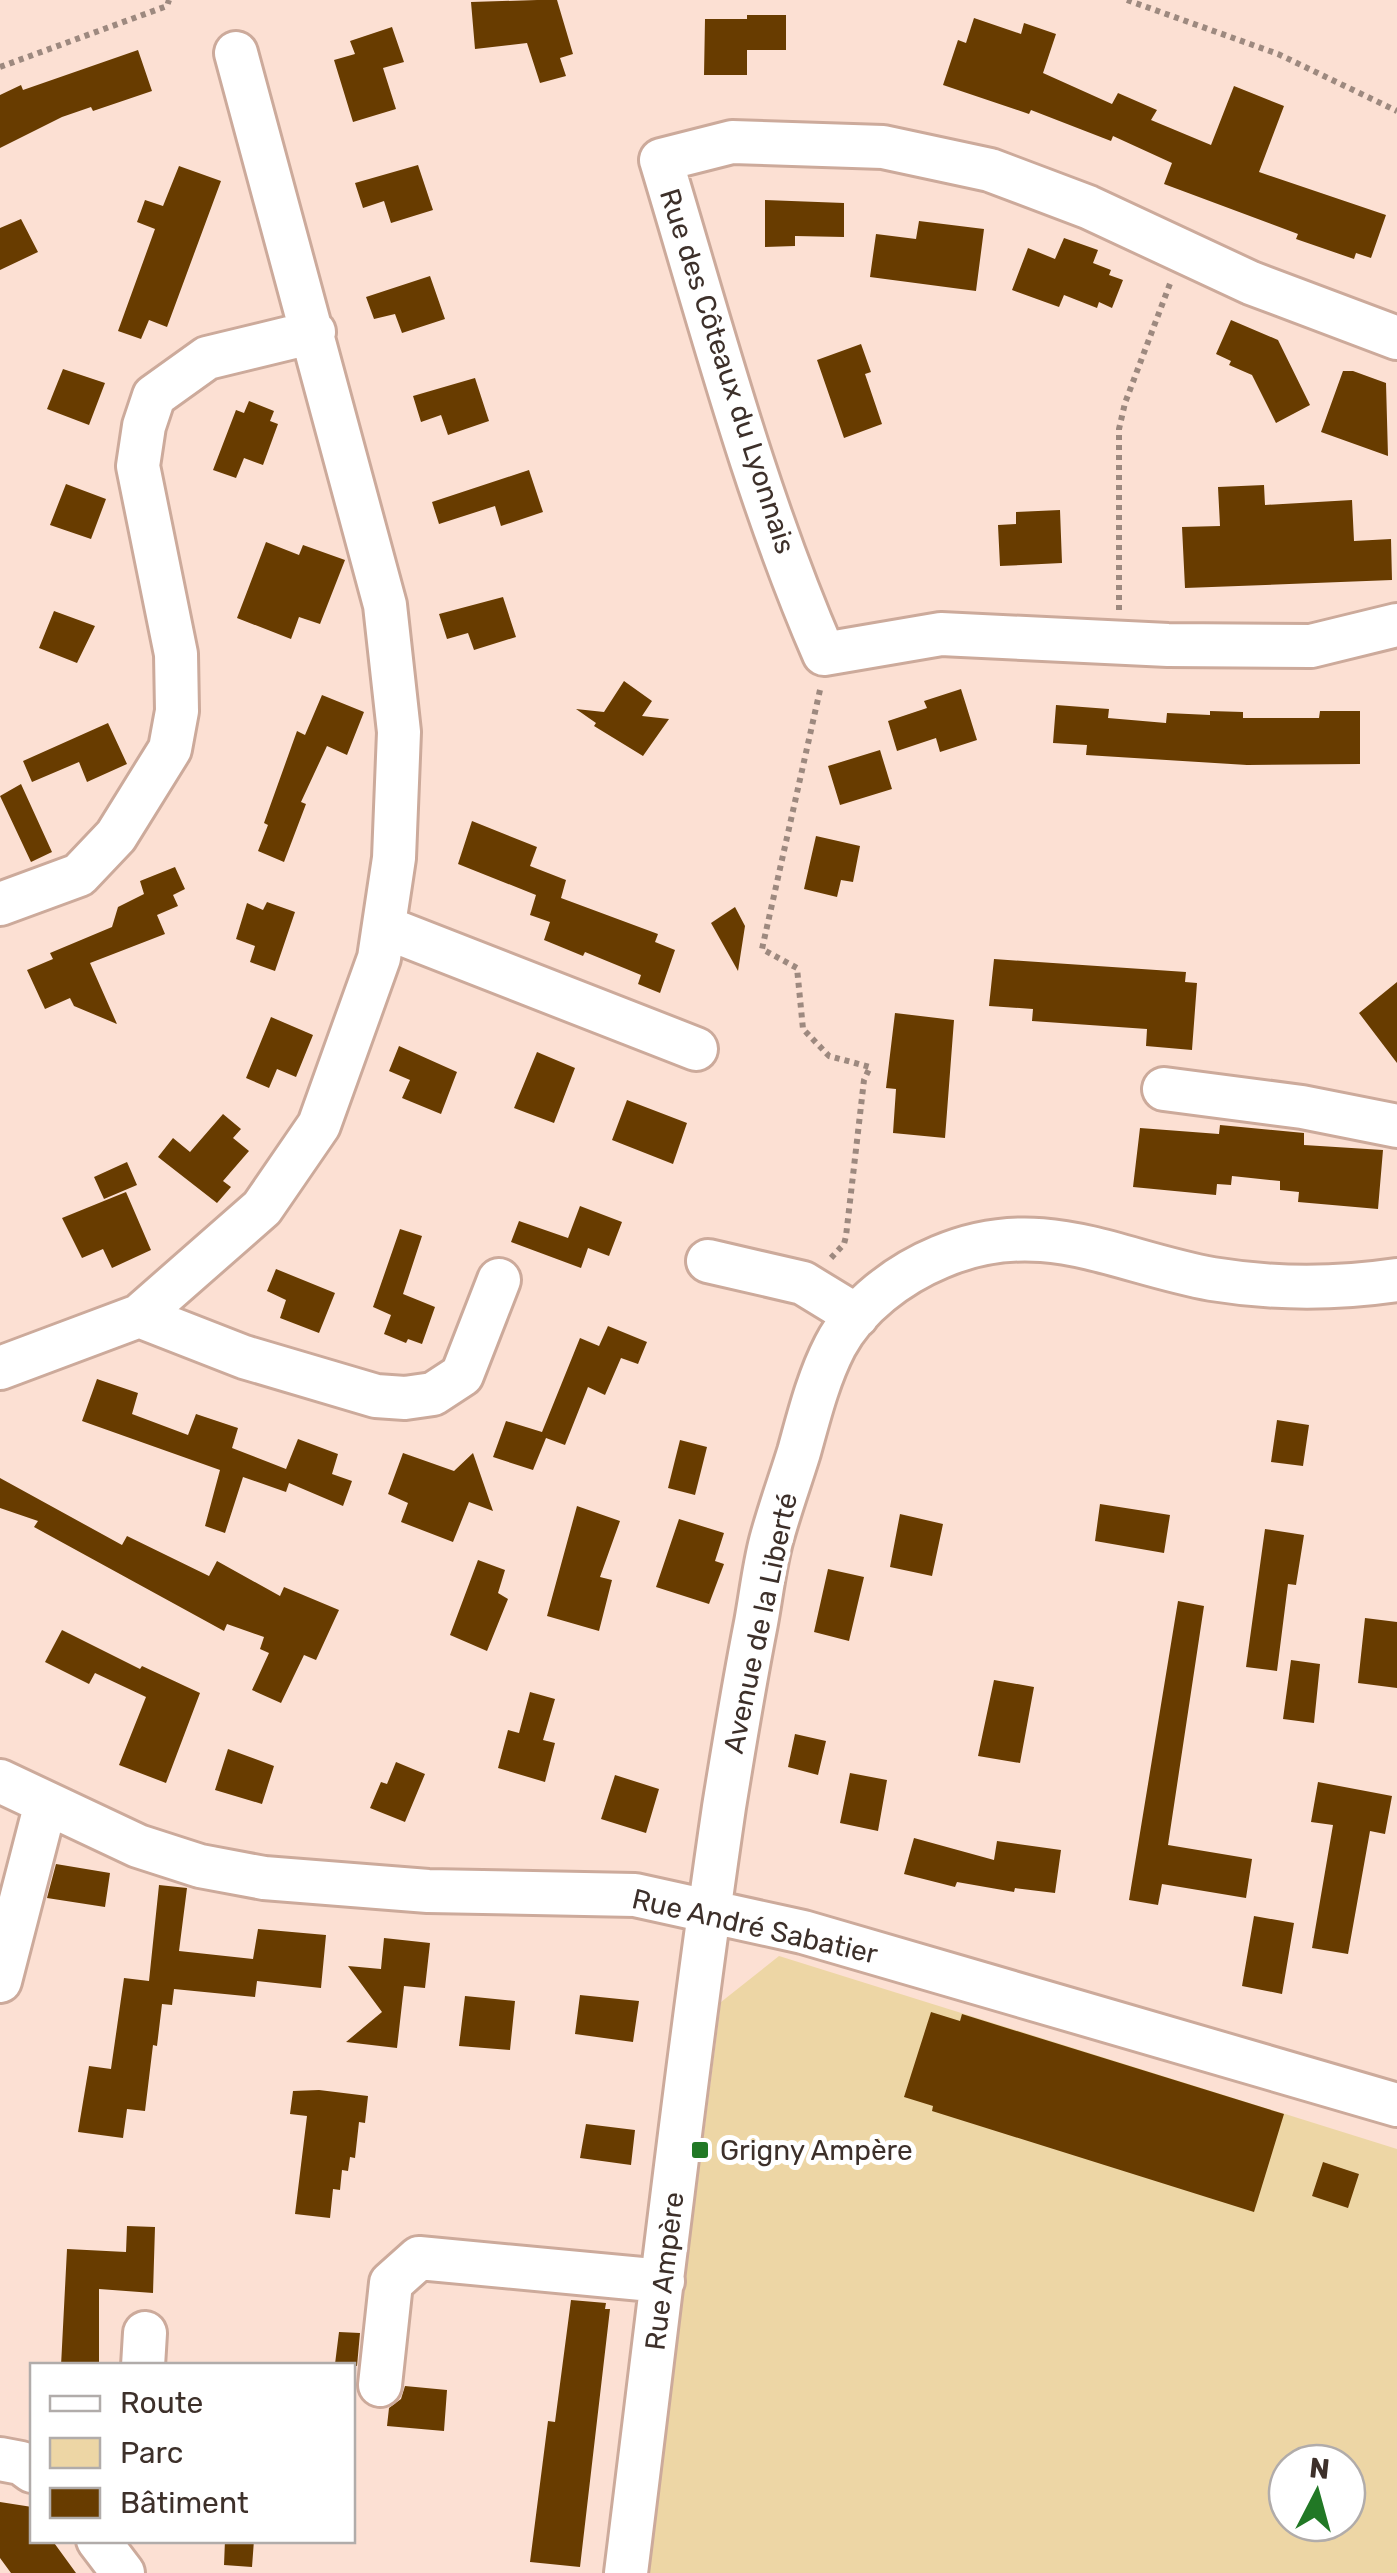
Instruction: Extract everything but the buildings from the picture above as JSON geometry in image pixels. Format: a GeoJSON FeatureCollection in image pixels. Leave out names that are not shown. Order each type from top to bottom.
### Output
{"type":"FeatureCollection","features":[{"type":"Feature","properties":{"kind":"street"},"geometry":{"type":"LineString","coordinates":[[0,1368],[139,1316],[262,1208],[318,1125],[379,958],[394,858],[399,732],[385,605],[236,54]]}},
{"type":"Feature","properties":{"kind":"street","name":"Rue des Côteaux du Lyonnais"},"geometry":{"type":"LineString","coordinates":[[824,654],[802,602],[739,416],[661,160],[732,142],[883,146],[990,170],[1088,207],[1251,283],[1397,338]]}},
{"type":"Feature","properties":{"kind":"street"},"geometry":{"type":"LineString","coordinates":[[0,904],[79,875],[116,836],[170,750],[177,711],[176,654],[138,466],[144,426],[154,396],[207,358],[314,332]]}},
{"type":"Feature","properties":{"kind":"street"},"geometry":{"type":"LineString","coordinates":[[824,654],[941,634],[1311,646],[1397,625]]}},
{"type":"Feature","properties":{"kind":"street"},"geometry":{"type":"LineString","coordinates":[[384,927],[696,1049]]}},
{"type":"Feature","properties":{"kind":"street"},"geometry":{"type":"LineString","coordinates":[[1164,1090],[1302,1107],[1397,1126]]}},
{"type":"Feature","properties":{"kind":"street","name":"Avenue de la Liberté"},"geometry":{"type":"LineString","coordinates":[[709,1910],[735,1733],[770,1544],[824,1371],[837,1342],[880,1294],[937,1258],[967,1248],[1042,1238],[1122,1254],[1164,1268],[1260,1285],[1322,1287],[1397,1280]]}},
{"type":"Feature","properties":{"kind":"street"},"geometry":{"type":"LineString","coordinates":[[708,1261],[803,1282],[857,1316]]}},
{"type":"Feature","properties":{"kind":"street"},"geometry":{"type":"LineString","coordinates":[[139,1316],[244,1356],[376,1396],[405,1398],[434,1394],[462,1375],[499,1280]]}},
{"type":"Feature","properties":{"kind":"street","name":"Rue André Sabatier"},"geometry":{"type":"LineString","coordinates":[[0,1781],[138,1846],[200,1866],[264,1878],[428,1891],[635,1895],[803,1932],[1397,2104]]}},
{"type":"Feature","properties":{"kind":"street"},"geometry":{"type":"LineString","coordinates":[[0,1981],[46,1803]]}},
{"type":"Feature","properties":{"kind":"street","name":"Rue Ampère"},"geometry":{"type":"LineString","coordinates":[[626,2573],[709,1910]]}},
{"type":"Feature","properties":{"kind":"street"},"geometry":{"type":"LineString","coordinates":[[380,2385],[390,2283],[419,2258],[663,2281]]}},
{"type":"Feature","properties":{"kind":"street"},"geometry":{"type":"LineString","coordinates":[[0,2459],[21,2462],[30,2469]]}},
{"type":"Feature","properties":{"kind":"street"},"geometry":{"type":"LineString","coordinates":[[100,2543],[122,2573]]}},
{"type":"Feature","properties":{"kind":"path"},"geometry":{"type":"LineString","coordinates":[[0,67],[167,6],[169,0]]}},
{"type":"Feature","properties":{"kind":"path"},"geometry":{"type":"LineString","coordinates":[[1127,0],[1278,54],[1397,111]]}},
{"type":"Feature","properties":{"kind":"path"},"geometry":{"type":"LineString","coordinates":[[1119,642],[1120,429],[1125,403],[1182,252]]}},
{"type":"Feature","properties":{"kind":"path"},"geometry":{"type":"LineString","coordinates":[[803,1282],[837,1253],[846,1236],[864,1080],[870,1066],[829,1056],[803,1029],[796,968],[762,949],[822,685],[824,654]]}},
{"type":"Feature","properties":{"kind":"green space"},"geometry":{"type":"Polygon","coordinates":[[[779,1956],[1397,2149],[1397,2573],[647,2573],[721,2002],[779,1956]]]}},
{"type":"Feature","properties":{"kind":"place","name":"Grigny Ampère"},"geometry":{"type":"Point","coordinates":[700,2150]}}]}
